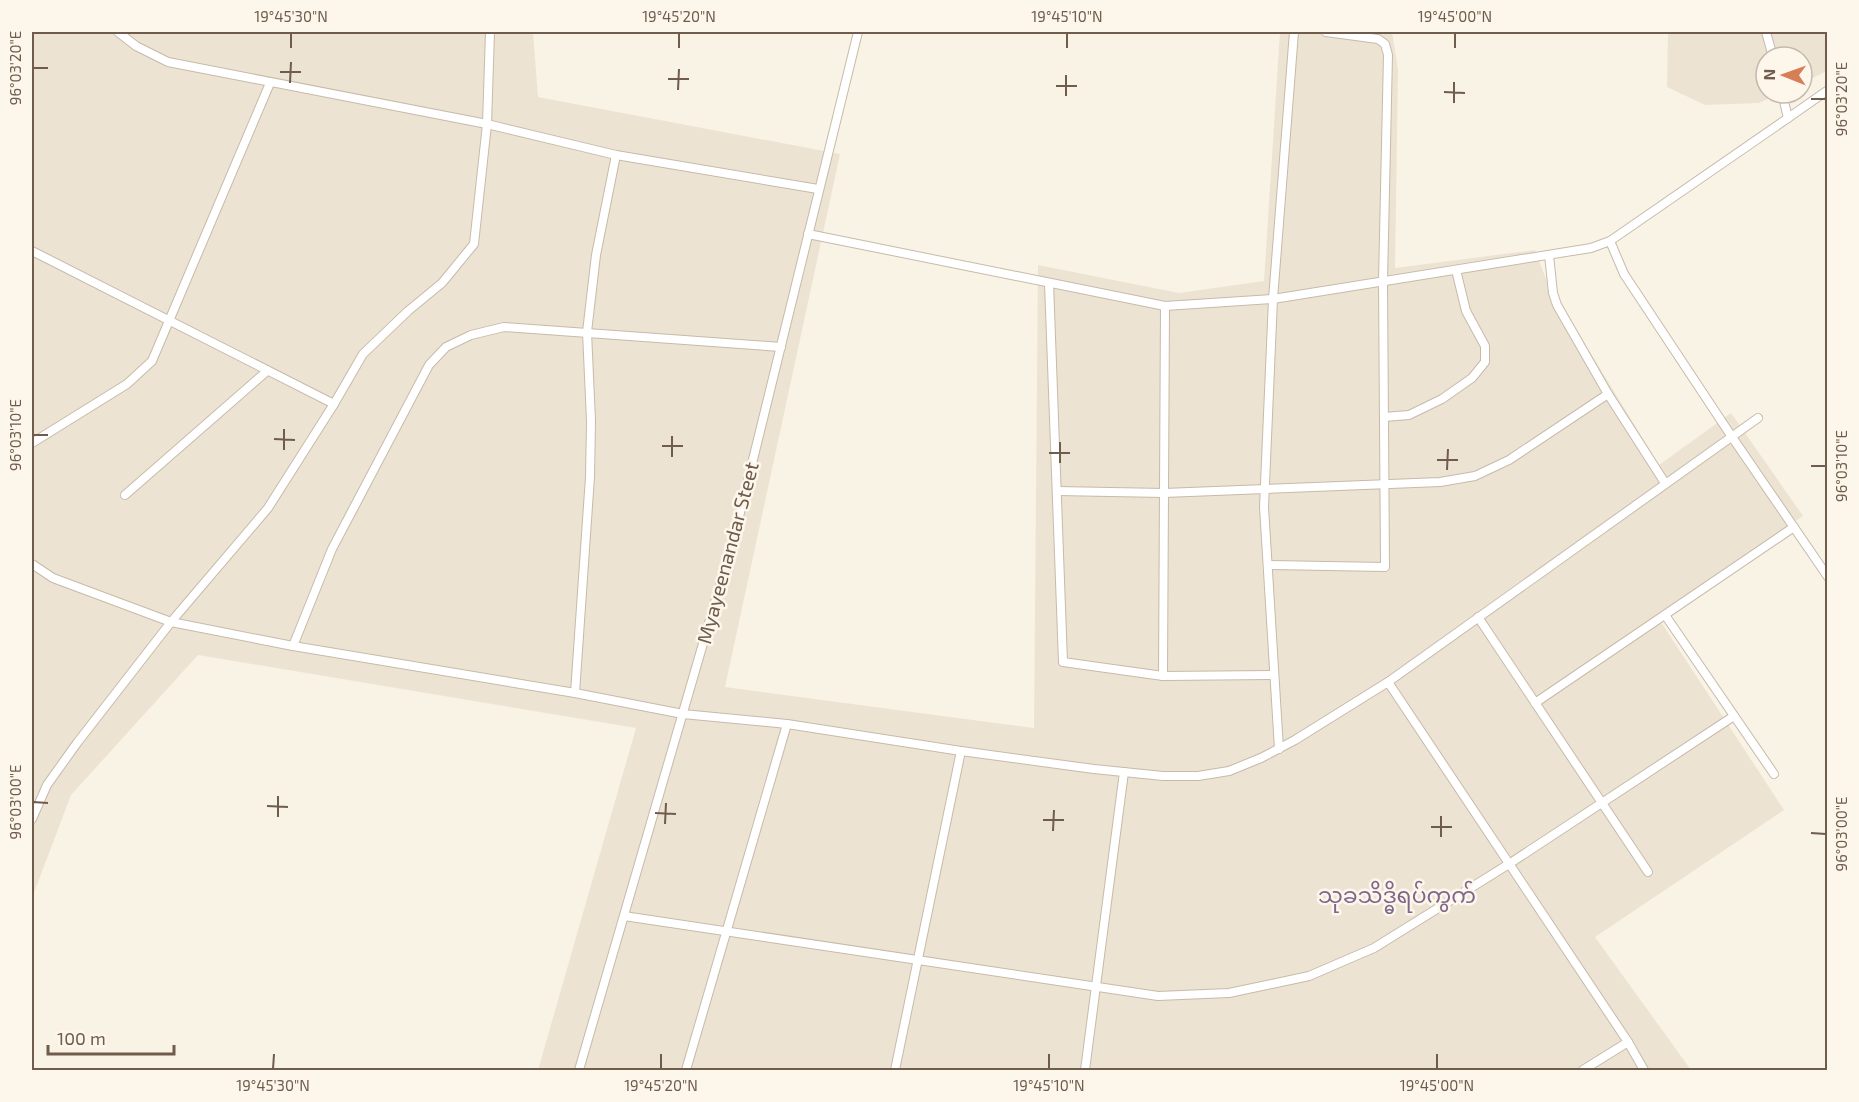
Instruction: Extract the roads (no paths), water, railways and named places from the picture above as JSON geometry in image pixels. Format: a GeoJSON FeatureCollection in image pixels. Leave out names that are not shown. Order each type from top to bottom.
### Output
{"type":"FeatureCollection","features":[{"type":"Feature","properties":{"kind":"street"},"geometry":{"type":"LineString","coordinates":[[118,32],[136,46],[168,62],[487,124],[616,155],[818,189]]}},
{"type":"Feature","properties":{"kind":"street"},"geometry":{"type":"LineString","coordinates":[[32,819],[47,785],[171,622],[268,508],[363,354],[408,311],[442,283],[474,244],[487,124],[490,32]]}},
{"type":"Feature","properties":{"kind":"street","name":"Myayeenandar Steet"},"geometry":{"type":"LineString","coordinates":[[579,1071],[734,537],[858,32]]}},
{"type":"Feature","properties":{"kind":"street"},"geometry":{"type":"LineString","coordinates":[[1279,749],[1265,488],[1273,299],[1294,32]]}},
{"type":"Feature","properties":{"kind":"street"},"geometry":{"type":"LineString","coordinates":[[1268,565],[1385,567],[1383,281],[1388,55],[1385,44],[1378,39],[1326,32]]}},
{"type":"Feature","properties":{"kind":"street"},"geometry":{"type":"LineString","coordinates":[[32,443],[127,384],[152,361],[270,83]]}},
{"type":"Feature","properties":{"kind":"street"},"geometry":{"type":"LineString","coordinates":[[807,234],[1165,306],[1273,299],[1591,248],[1610,241],[1827,90]]}},
{"type":"Feature","properties":{"kind":"street"},"geometry":{"type":"LineString","coordinates":[[1785,105],[1788,118]]}},
{"type":"Feature","properties":{"kind":"street"},"geometry":{"type":"LineString","coordinates":[[575,693],[590,455],[591,421],[587,332],[596,255],[616,155]]}},
{"type":"Feature","properties":{"kind":"street"},"geometry":{"type":"LineString","coordinates":[[1610,241],[1624,274],[1827,577]]}},
{"type":"Feature","properties":{"kind":"street"},"geometry":{"type":"LineString","coordinates":[[32,251],[334,404]]}},
{"type":"Feature","properties":{"kind":"street"},"geometry":{"type":"LineString","coordinates":[[1549,255],[1553,293],[1557,305],[1608,394],[1665,483]]}},
{"type":"Feature","properties":{"kind":"street"},"geometry":{"type":"LineString","coordinates":[[1384,417],[1409,415],[1442,399],[1472,378],[1485,362],[1485,346],[1466,311],[1456,270]]}},
{"type":"Feature","properties":{"kind":"street"},"geometry":{"type":"LineString","coordinates":[[1049,283],[1064,662],[1163,676],[1275,675]]}},
{"type":"Feature","properties":{"kind":"street"},"geometry":{"type":"LineString","coordinates":[[1163,676],[1165,306]]}},
{"type":"Feature","properties":{"kind":"street"},"geometry":{"type":"LineString","coordinates":[[293,646],[332,549],[429,365],[446,347],[471,335],[504,327],[781,347]]}},
{"type":"Feature","properties":{"kind":"street"},"geometry":{"type":"LineString","coordinates":[[124,495],[267,371]]}},
{"type":"Feature","properties":{"kind":"street"},"geometry":{"type":"LineString","coordinates":[[1057,491],[1164,493],[1440,482],[1475,476],[1509,460],[1608,394]]}},
{"type":"Feature","properties":{"kind":"street"},"geometry":{"type":"LineString","coordinates":[[32,564],[53,578],[171,622],[293,646],[575,693],[683,714],[787,724],[961,751],[1124,772],[1163,776],[1198,776],[1229,771],[1261,758],[1388,682],[1758,418]]}},
{"type":"Feature","properties":{"kind":"street"},"geometry":{"type":"LineString","coordinates":[[1535,703],[1794,527]]}},
{"type":"Feature","properties":{"kind":"street"},"geometry":{"type":"LineString","coordinates":[[1665,615],[1774,774]]}},
{"type":"Feature","properties":{"kind":"street"},"geometry":{"type":"LineString","coordinates":[[1478,617],[1648,872]]}},
{"type":"Feature","properties":{"kind":"street"},"geometry":{"type":"LineString","coordinates":[[1388,682],[1628,1042],[1644,1071]]}},
{"type":"Feature","properties":{"kind":"street"},"geometry":{"type":"LineString","coordinates":[[624,916],[1158,996],[1229,993],[1309,976],[1374,948],[1509,864],[1734,716]]}},
{"type":"Feature","properties":{"kind":"street"},"geometry":{"type":"LineString","coordinates":[[686,1071],[787,724]]}},
{"type":"Feature","properties":{"kind":"street"},"geometry":{"type":"LineString","coordinates":[[895,1071],[961,751]]}},
{"type":"Feature","properties":{"kind":"street"},"geometry":{"type":"LineString","coordinates":[[1085,1071],[1124,772]]}},
{"type":"Feature","properties":{"kind":"street"},"geometry":{"type":"LineString","coordinates":[[1583,1071],[1628,1042]]}},
{"type":"Feature","properties":{"kind":"district","name":"သုခသိဒ္ဓိရပ်ကွက်"},"geometry":{"type":"Point","coordinates":[1397,895]}}]}
